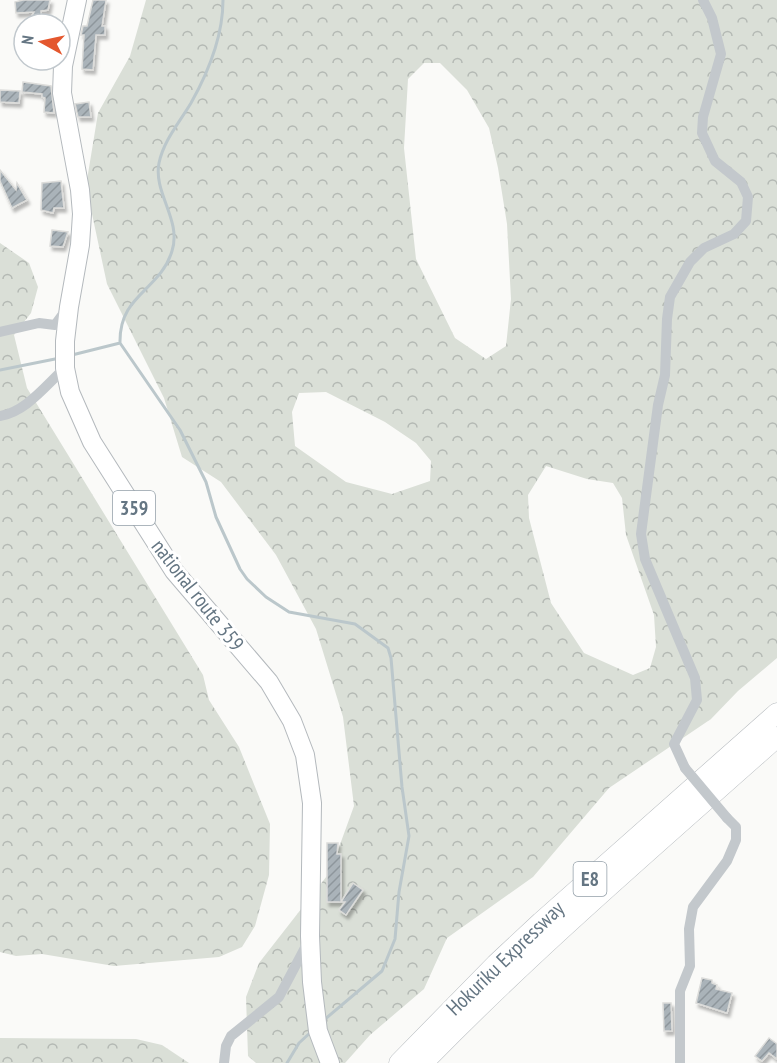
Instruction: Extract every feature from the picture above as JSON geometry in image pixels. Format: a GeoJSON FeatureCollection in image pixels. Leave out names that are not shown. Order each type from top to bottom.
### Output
{"type":"FeatureCollection","features":[{"type":"Feature","properties":{"kind":"highway","name":"national route 359"},"geometry":{"type":"LineString","coordinates":[[77,0],[63,66],[62,93],[80,190],[82,214],[80,245],[69,307],[65,368],[70,392],[92,442],[174,571],[269,682],[292,721],[304,755],[312,803],[310,936],[312,982],[318,1031],[330,1063]]}},
{"type":"Feature","properties":{"kind":"highway","name":"Hokuriku Expressway"},"geometry":{"type":"LineString","coordinates":[[410,1059],[533,929],[777,713]]}},
{"type":"Feature","properties":{"kind":"highway","name":"Hokuriku Expressway"},"geometry":{"type":"LineString","coordinates":[[410,1059],[464,1021],[554,935],[777,737]]}},
{"type":"Feature","properties":{"kind":"street"},"geometry":{"type":"LineString","coordinates":[[681,1063],[680,991],[690,966],[689,929],[693,907],[727,861],[736,840],[736,827],[685,768],[674,744],[697,700],[695,678],[645,559],[641,534],[658,405],[665,375],[670,297],[690,262],[704,248],[734,234],[746,221],[748,197],[741,182],[715,161],[702,134],[704,117],[722,54],[712,18],[703,0]]}},
{"type":"Feature","properties":{"kind":"street"},"geometry":{"type":"LineString","coordinates":[[0,332],[39,323],[55,324],[69,307]]}},
{"type":"Feature","properties":{"kind":"street"},"geometry":{"type":"LineString","coordinates":[[0,416],[11,414],[23,406],[65,368]]}},
{"type":"Feature","properties":{"kind":"street"},"geometry":{"type":"LineString","coordinates":[[224,1063],[226,1046],[231,1036],[279,997],[310,936]]}},
{"type":"Feature","properties":{"kind":"green space"},"geometry":{"type":"Polygon","coordinates":[[[146,0],[777,0],[777,658],[738,691],[711,719],[609,788],[533,877],[447,938],[424,989],[370,1035],[345,1063],[256,1063],[248,1056],[246,997],[259,963],[330,872],[354,806],[343,717],[316,629],[276,555],[221,482],[182,457],[164,398],[107,284],[86,186],[98,113],[130,56],[146,0]],[[424,63],[408,79],[404,148],[416,259],[455,338],[486,359],[506,346],[511,299],[507,224],[498,168],[489,128],[467,90],[440,63],[424,63]],[[326,392],[299,393],[292,412],[295,446],[346,482],[392,494],[430,481],[431,461],[416,443],[385,422],[326,392]],[[546,466],[528,495],[529,518],[551,603],[584,653],[633,675],[650,668],[656,647],[654,615],[626,535],[622,498],[613,483],[587,479],[546,466]]]}},
{"type":"Feature","properties":{"kind":"green space"},"geometry":{"type":"Polygon","coordinates":[[[0,243],[29,263],[38,287],[31,313],[14,335],[27,388],[203,675],[209,700],[239,747],[270,824],[269,875],[255,926],[242,947],[219,957],[114,966],[42,954],[16,956],[0,952],[0,243]]]}},
{"type":"Feature","properties":{"kind":"green space"},"geometry":{"type":"Polygon","coordinates":[[[0,1038],[136,1039],[162,1045],[189,1063],[0,1063],[0,1038]]]}},
{"type":"Feature","properties":{"kind":"building"},"geometry":{"type":"Polygon","coordinates":[[[50,0],[48,10],[41,12],[16,12],[15,2],[50,0]]]}},
{"type":"Feature","properties":{"kind":"building"},"geometry":{"type":"Polygon","coordinates":[[[93,0],[106,0],[102,26],[105,26],[105,35],[96,35],[93,70],[82,69],[84,35],[81,35],[83,26],[87,26],[93,0]]]}},
{"type":"Feature","properties":{"kind":"building"},"geometry":{"type":"Polygon","coordinates":[[[23,82],[51,86],[54,113],[44,112],[45,98],[42,94],[22,92],[23,82]]]}},
{"type":"Feature","properties":{"kind":"building"},"geometry":{"type":"Polygon","coordinates":[[[0,90],[20,91],[19,103],[0,102],[0,90]]]}},
{"type":"Feature","properties":{"kind":"building"},"geometry":{"type":"Polygon","coordinates":[[[89,102],[91,117],[78,117],[75,104],[89,102]]]}},
{"type":"Feature","properties":{"kind":"building"},"geometry":{"type":"Polygon","coordinates":[[[0,170],[16,190],[17,183],[27,200],[12,208],[0,181],[0,170]]]}},
{"type":"Feature","properties":{"kind":"building"},"geometry":{"type":"Polygon","coordinates":[[[61,181],[64,208],[54,208],[53,213],[41,210],[42,183],[61,181]]]}},
{"type":"Feature","properties":{"kind":"building"},"geometry":{"type":"Polygon","coordinates":[[[52,230],[68,232],[63,247],[50,246],[52,230]]]}},
{"type":"Feature","properties":{"kind":"building"},"geometry":{"type":"Polygon","coordinates":[[[327,843],[338,843],[337,854],[341,854],[341,902],[327,902],[327,843]]]}},
{"type":"Feature","properties":{"kind":"building"},"geometry":{"type":"Polygon","coordinates":[[[353,883],[363,890],[346,915],[339,910],[345,902],[341,902],[353,883]]]}},
{"type":"Feature","properties":{"kind":"building"},"geometry":{"type":"Polygon","coordinates":[[[702,978],[712,980],[712,983],[717,985],[716,989],[732,993],[727,1013],[696,1003],[702,978]]]}},
{"type":"Feature","properties":{"kind":"building"},"geometry":{"type":"Polygon","coordinates":[[[663,1003],[671,1003],[672,1031],[664,1031],[663,1003]]]}},
{"type":"Feature","properties":{"kind":"building"},"geometry":{"type":"Polygon","coordinates":[[[769,1038],[777,1044],[777,1059],[769,1053],[762,1061],[755,1056],[769,1038]]]}},
{"type":"Feature","properties":{"kind":"waterway"},"geometry":{"type":"LineString","coordinates":[[223,0],[218,40],[204,79],[168,139],[159,163],[160,185],[173,228],[172,251],[159,275],[126,314],[121,327],[120,343],[180,430],[206,482],[216,517],[247,579],[266,597],[289,612],[355,624],[388,648],[391,658],[402,787],[409,836],[399,892],[395,939],[382,971],[324,1020]]}},
{"type":"Feature","properties":{"kind":"waterway"},"geometry":{"type":"LineString","coordinates":[[72,355],[120,343]]}},
{"type":"Feature","properties":{"kind":"waterway"},"geometry":{"type":"LineString","coordinates":[[0,370],[60,358]]}},
{"type":"Feature","properties":{"kind":"waterway"},"geometry":{"type":"LineString","coordinates":[[287,1063],[299,1043],[311,1032]]}}]}
